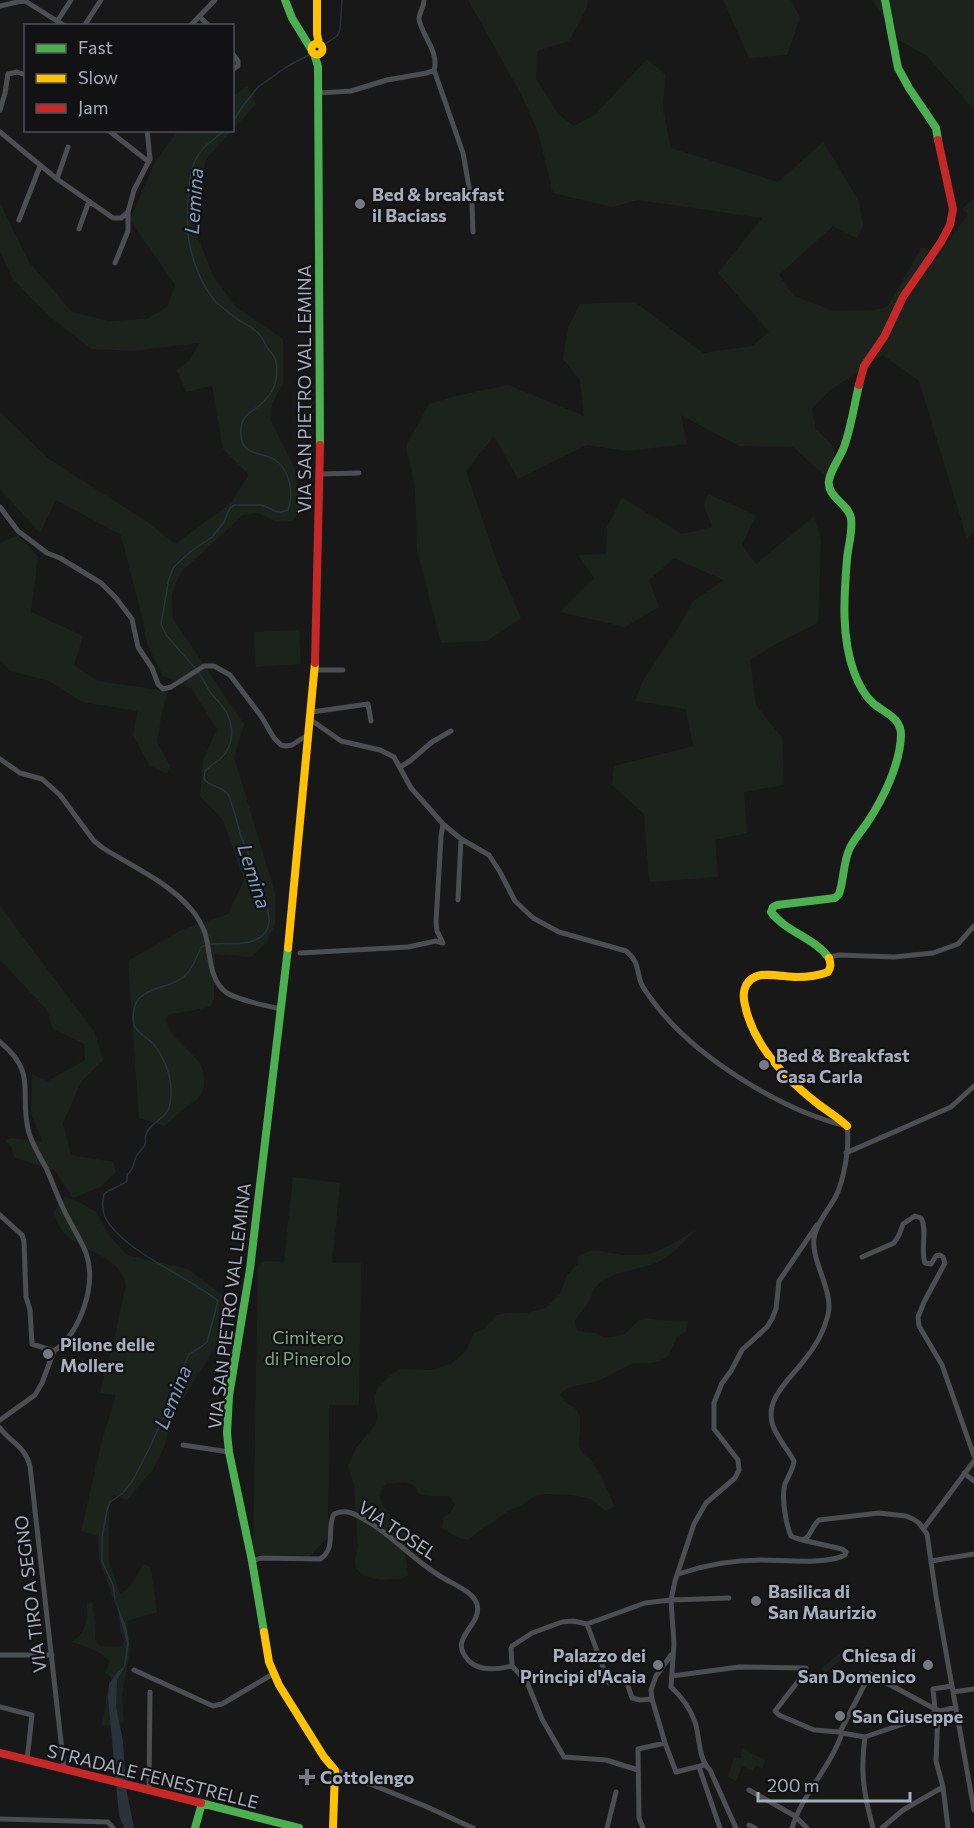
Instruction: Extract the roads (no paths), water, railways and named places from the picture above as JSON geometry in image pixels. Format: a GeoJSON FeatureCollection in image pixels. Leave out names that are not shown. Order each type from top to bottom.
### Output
{"type":"FeatureCollection","features":[{"type":"Feature","properties":{"kind":"street"},"geometry":{"type":"LineString","coordinates":[[58,20],[71,0]]}},
{"type":"Feature","properties":{"kind":"street"},"geometry":{"type":"LineString","coordinates":[[85,24],[101,0]]}},
{"type":"Feature","properties":{"kind":"street"},"geometry":{"type":"LineString","coordinates":[[192,24],[215,0]]}},
{"type":"Feature","properties":{"kind":"street","name":"VIA SAN PIETRO VAL LEMINA"},"geometry":{"type":"LineString","coordinates":[[285,0],[292,18],[314,47],[318,66],[320,474],[315,670],[312,716],[246,1302],[229,1396],[227,1425],[229,1452],[252,1561],[266,1648],[273,1674],[335,1770]]}},
{"type":"Feature","properties":{"kind":"street"},"geometry":{"type":"LineString","coordinates":[[314,47],[317,0]]}},
{"type":"Feature","properties":{"kind":"street"},"geometry":{"type":"LineString","coordinates":[[424,0],[419,19],[434,56],[436,64],[434,70],[463,153],[472,204],[473,232]]}},
{"type":"Feature","properties":{"kind":"street"},"geometry":{"type":"LineString","coordinates":[[678,1574],[698,1567],[730,1562],[759,1560],[801,1562],[839,1559],[846,1552],[842,1549],[802,1540],[789,1533],[783,1492],[786,1480],[794,1467],[794,1461],[773,1427],[770,1411],[780,1391],[816,1343],[829,1312],[827,1293],[820,1272],[814,1238],[839,1189],[849,1134],[848,1126],[806,1094],[780,1069],[763,1046],[747,1014],[743,998],[744,986],[753,978],[767,975],[801,977],[828,972],[831,966],[829,957],[776,919],[771,912],[777,905],[835,898],[839,894],[849,848],[882,797],[901,738],[898,722],[866,695],[854,671],[844,597],[851,521],[847,507],[829,491],[828,484],[847,439],[864,366],[884,337],[903,297],[941,242],[950,225],[953,209],[936,128],[898,68],[885,0]]}},
{"type":"Feature","properties":{"kind":"street"},"geometry":{"type":"LineString","coordinates":[[0,6],[25,1],[63,24]]}},
{"type":"Feature","properties":{"kind":"street"},"geometry":{"type":"LineString","coordinates":[[200,17],[207,24]]}},
{"type":"Feature","properties":{"kind":"street"},"geometry":{"type":"LineString","coordinates":[[234,56],[238,61],[238,66],[234,69]]}},
{"type":"Feature","properties":{"kind":"street"},"geometry":{"type":"LineString","coordinates":[[318,93],[351,91],[387,80],[434,70]]}},
{"type":"Feature","properties":{"kind":"street"},"geometry":{"type":"LineString","coordinates":[[0,73],[17,72],[24,74]]}},
{"type":"Feature","properties":{"kind":"street"},"geometry":{"type":"LineString","coordinates":[[0,110],[8,74]]}},
{"type":"Feature","properties":{"kind":"street"},"geometry":{"type":"LineString","coordinates":[[0,132],[57,179],[113,218],[121,218],[128,212]]}},
{"type":"Feature","properties":{"kind":"street"},"geometry":{"type":"LineString","coordinates":[[111,132],[149,162]]}},
{"type":"Feature","properties":{"kind":"street"},"geometry":{"type":"LineString","coordinates":[[115,263],[128,231],[128,212],[134,190],[151,155],[147,132]]}},
{"type":"Feature","properties":{"kind":"street"},"geometry":{"type":"LineString","coordinates":[[57,179],[69,147]]}},
{"type":"Feature","properties":{"kind":"street"},"geometry":{"type":"LineString","coordinates":[[19,220],[40,166]]}},
{"type":"Feature","properties":{"kind":"street"},"geometry":{"type":"LineString","coordinates":[[79,229],[89,201]]}},
{"type":"Feature","properties":{"kind":"street"},"geometry":{"type":"LineString","coordinates":[[320,474],[359,473]]}},
{"type":"Feature","properties":{"kind":"street"},"geometry":{"type":"LineString","coordinates":[[0,507],[18,531],[47,553],[60,558],[101,583],[110,592],[132,619],[138,647],[152,668],[160,687],[163,689],[171,687],[204,666],[214,666],[230,675],[281,745],[292,745],[310,734]]}},
{"type":"Feature","properties":{"kind":"street"},"geometry":{"type":"LineString","coordinates":[[315,670],[343,670]]}},
{"type":"Feature","properties":{"kind":"street"},"geometry":{"type":"LineString","coordinates":[[312,716],[368,704],[371,721]]}},
{"type":"Feature","properties":{"kind":"street"},"geometry":{"type":"LineString","coordinates":[[312,716],[341,741],[390,754],[396,759],[411,788],[443,824],[461,839],[489,855],[515,901],[533,918],[559,932],[626,951],[638,967],[641,983],[670,1022],[717,1063],[785,1103],[827,1122],[848,1126]]}},
{"type":"Feature","properties":{"kind":"street"},"geometry":{"type":"LineString","coordinates":[[400,767],[432,742],[451,731]]}},
{"type":"Feature","properties":{"kind":"street"},"geometry":{"type":"LineString","coordinates":[[0,759],[20,772],[42,779],[60,795],[94,841],[103,849],[172,889],[200,922],[217,981],[229,994],[280,1009]]}},
{"type":"Feature","properties":{"kind":"street"},"geometry":{"type":"LineString","coordinates":[[300,953],[408,947],[436,941],[443,943],[437,931],[436,922],[443,824]]}},
{"type":"Feature","properties":{"kind":"street"},"geometry":{"type":"LineString","coordinates":[[458,900],[461,839]]}},
{"type":"Feature","properties":{"kind":"street"},"geometry":{"type":"LineString","coordinates":[[829,957],[839,955],[894,957],[933,953],[958,944],[974,926]]}},
{"type":"Feature","properties":{"kind":"street"},"geometry":{"type":"LineString","coordinates":[[0,1042],[18,1059],[26,1083],[25,1101],[30,1135],[61,1206],[86,1253],[89,1267],[89,1282],[80,1319],[67,1340],[54,1351],[35,1395],[0,1420]]}},
{"type":"Feature","properties":{"kind":"street"},"geometry":{"type":"LineString","coordinates":[[846,1153],[951,1107],[974,1086]]}},
{"type":"Feature","properties":{"kind":"street"},"geometry":{"type":"LineString","coordinates":[[0,1215],[22,1235],[24,1241],[26,1297],[30,1310],[32,1344],[54,1351]]}},
{"type":"Feature","properties":{"kind":"street"},"geometry":{"type":"LineString","coordinates":[[862,1257],[894,1243],[903,1224],[915,1216],[921,1218],[925,1263],[931,1264],[936,1256],[940,1255],[945,1263],[918,1317],[920,1326],[942,1365],[974,1456]]}},
{"type":"Feature","properties":{"kind":"street"},"geometry":{"type":"LineString","coordinates":[[720,1828],[702,1766],[695,1723],[679,1694],[671,1687],[673,1651],[671,1600],[694,1524],[706,1503],[735,1478],[739,1470],[738,1460],[714,1429],[714,1404],[722,1383],[742,1350],[767,1327],[772,1319],[776,1309],[779,1281],[822,1219]]}},
{"type":"Feature","properties":{"kind":"street","name":"VIA TIRO A SEGNO"},"geometry":{"type":"LineString","coordinates":[[0,1428],[6,1437],[27,1454],[30,1466],[64,1768]]}},
{"type":"Feature","properties":{"kind":"street"},"geometry":{"type":"LineString","coordinates":[[183,1445],[229,1452]]}},
{"type":"Feature","properties":{"kind":"street"},"geometry":{"type":"LineString","coordinates":[[924,1528],[974,1461]]}},
{"type":"Feature","properties":{"kind":"street"},"geometry":{"type":"LineString","coordinates":[[964,1473],[974,1481]]}},
{"type":"Feature","properties":{"kind":"street","name":"VIA TOSEL"},"geometry":{"type":"LineString","coordinates":[[252,1561],[261,1558],[320,1558],[324,1556],[330,1544],[331,1520],[334,1514],[342,1511],[355,1515],[398,1544],[436,1574],[472,1596],[476,1602],[475,1622],[466,1630],[462,1641],[462,1648],[469,1662],[479,1668],[512,1666]]}},
{"type":"Feature","properties":{"kind":"street"},"geometry":{"type":"LineString","coordinates":[[802,1540],[811,1534],[814,1524],[819,1520],[870,1513],[906,1516],[924,1528],[927,1534],[974,1810]]}},
{"type":"Feature","properties":{"kind":"street"},"geometry":{"type":"LineString","coordinates":[[930,1561],[974,1554]]}},
{"type":"Feature","properties":{"kind":"street"},"geometry":{"type":"LineString","coordinates":[[638,1770],[606,1760],[564,1757],[542,1719],[528,1682],[512,1666],[511,1649],[515,1643],[532,1633],[562,1622],[573,1621],[587,1624],[645,1603],[729,1598]]}},
{"type":"Feature","properties":{"kind":"street"},"geometry":{"type":"LineString","coordinates":[[587,1624],[609,1683],[626,1677],[632,1698],[652,1700]]}},
{"type":"Feature","properties":{"kind":"street"},"geometry":{"type":"LineString","coordinates":[[673,1651],[655,1677],[651,1690],[665,1743],[676,1773],[702,1766],[710,1770],[736,1828]]}},
{"type":"Feature","properties":{"kind":"street"},"geometry":{"type":"LineString","coordinates":[[0,1655],[52,1654]]}},
{"type":"Feature","properties":{"kind":"street"},"geometry":{"type":"LineString","coordinates":[[672,1676],[739,1667],[806,1668],[775,1711],[779,1715],[814,1730],[865,1737],[935,1713],[936,1710]]}},
{"type":"Feature","properties":{"kind":"street"},"geometry":{"type":"LineString","coordinates":[[134,1670],[213,1706],[222,1704],[273,1674]]}},
{"type":"Feature","properties":{"kind":"street"},"geometry":{"type":"LineString","coordinates":[[792,1828],[795,1816],[822,1772],[870,1674],[936,1710],[956,1707]]}},
{"type":"Feature","properties":{"kind":"street"},"geometry":{"type":"LineString","coordinates":[[948,1828],[944,1786],[936,1761],[936,1710],[933,1689],[952,1687],[974,1689]]}},
{"type":"Feature","properties":{"kind":"street"},"geometry":{"type":"LineString","coordinates":[[149,1789],[150,1692]]}},
{"type":"Feature","properties":{"kind":"street"},"geometry":{"type":"LineString","coordinates":[[0,1707],[32,1715],[27,1760]]}},
{"type":"Feature","properties":{"kind":"street"},"geometry":{"type":"LineString","coordinates":[[865,1737],[861,1772],[866,1804],[873,1828]]}},
{"type":"Feature","properties":{"kind":"street"},"geometry":{"type":"LineString","coordinates":[[643,1828],[639,1818],[638,1749],[665,1743]]}},
{"type":"Feature","properties":{"kind":"street","name":"STRADALE FENESTRELLE"},"geometry":{"type":"LineString","coordinates":[[0,1753],[149,1789],[278,1825],[299,1828]]}},
{"type":"Feature","properties":{"kind":"street"},"geometry":{"type":"LineString","coordinates":[[333,1828],[335,1770],[473,1828]]}},
{"type":"Feature","properties":{"kind":"street"},"geometry":{"type":"LineString","coordinates":[[882,1828],[903,1810],[944,1786]]}},
{"type":"Feature","properties":{"kind":"street"},"geometry":{"type":"LineString","coordinates":[[749,1790],[795,1816],[807,1828]]}},
{"type":"Feature","properties":{"kind":"street"},"geometry":{"type":"LineString","coordinates":[[607,1828],[616,1792]]}},
{"type":"Feature","properties":{"kind":"street"},"geometry":{"type":"LineString","coordinates":[[195,1828],[202,1803]]}},
{"type":"Feature","properties":{"kind":"street"},"geometry":{"type":"LineString","coordinates":[[0,1820],[108,1822],[112,1828]]}},
{"type":"Feature","properties":{"kind":"waterway","name":"Lemina"},"geometry":{"type":"LineString","coordinates":[[325,44],[337,36],[340,30],[342,0]]}},
{"type":"Feature","properties":{"kind":"waterway","name":"Lemina"},"geometry":{"type":"LineString","coordinates":[[234,120],[258,87],[288,66],[309,55]]}},
{"type":"Feature","properties":{"kind":"waterway","name":"Lemina"},"geometry":{"type":"LineString","coordinates":[[195,668],[166,635],[161,624],[169,578],[174,567],[190,552],[212,537],[224,522],[230,508],[235,505],[262,505],[281,512],[288,510],[291,497],[287,476],[280,464],[271,458],[250,451],[243,444],[241,436],[245,417],[266,399],[272,389],[277,374],[275,357],[258,333],[216,302],[198,271],[189,244],[188,203],[192,169],[202,150],[223,132]]}},
{"type":"Feature","properties":{"kind":"waterway","name":"Lemina"},"geometry":{"type":"LineString","coordinates":[[115,1599],[113,1585],[102,1561],[102,1538],[107,1510],[110,1502],[122,1494],[133,1480],[162,1420],[174,1401],[182,1370],[189,1354],[207,1342],[218,1301],[140,1252],[114,1229],[104,1214],[104,1194],[127,1181],[127,1175],[146,1141],[145,1136],[150,1127],[167,1112],[171,1100],[171,1084],[164,1060],[155,1046],[135,1027],[134,1009],[141,996],[176,982],[185,975],[201,947],[252,941],[263,935],[269,923],[263,893],[241,836],[229,796],[224,790],[204,779],[205,771],[220,759],[229,747],[232,733],[227,713],[198,672]]}},
{"type":"Feature","properties":{"kind":"place","name":"Bed & breakfast il Baciass"},"geometry":{"type":"Point","coordinates":[360,204]}},
{"type":"Feature","properties":{"kind":"place","name":"Bed & Breakfast Casa Carla"},"geometry":{"type":"Point","coordinates":[764,1065]}},
{"type":"Feature","properties":{"kind":"place","name":"Pilone delle Mollere"},"geometry":{"type":"Point","coordinates":[48,1354]}},
{"type":"Feature","properties":{"kind":"place","name":"Basilica di San Maurizio"},"geometry":{"type":"Point","coordinates":[756,1601]}},
{"type":"Feature","properties":{"kind":"place","name":"Palazzo dei Principi d'Acaia"},"geometry":{"type":"Point","coordinates":[658,1665]}},
{"type":"Feature","properties":{"kind":"place","name":"Chiesa di San Domenico"},"geometry":{"type":"Point","coordinates":[928,1665]}},
{"type":"Feature","properties":{"kind":"place","name":"San Giuseppe"},"geometry":{"type":"Point","coordinates":[840,1716]}},
{"type":"Feature","properties":{"kind":"place","name":"Cottolengo"},"geometry":{"type":"Point","coordinates":[307,1777]}},
{"type":"Feature","properties":{"kind":"park label","name":"Cimitero di Pinerolo"},"geometry":{"type":"Point","coordinates":[308,1347]}}]}
